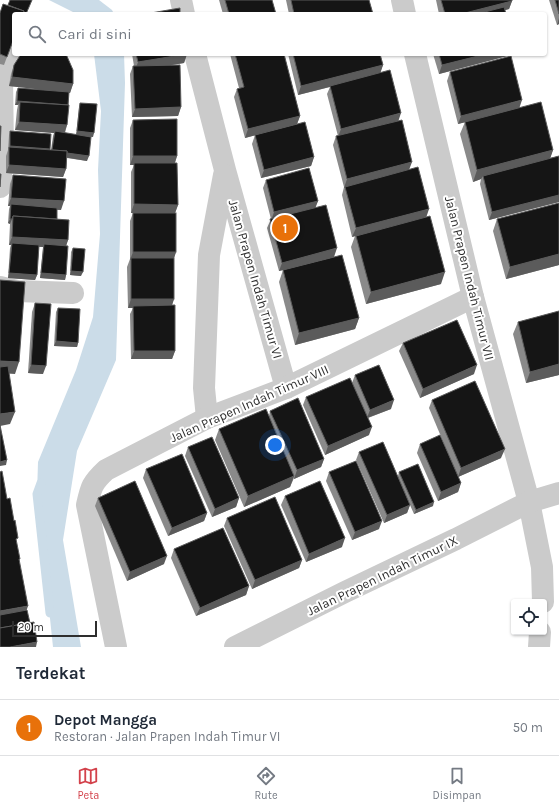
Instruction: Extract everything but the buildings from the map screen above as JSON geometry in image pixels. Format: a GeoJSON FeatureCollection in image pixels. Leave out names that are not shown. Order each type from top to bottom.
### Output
{"type":"FeatureCollection","features":[{"type":"Feature","properties":{"kind":"street"},"geometry":{"type":"LineString","coordinates":[[181,0],[184,12]]}},
{"type":"Feature","properties":{"kind":"street"},"geometry":{"type":"LineString","coordinates":[[402,0],[405,12]]}},
{"type":"Feature","properties":{"kind":"street"},"geometry":{"type":"LineString","coordinates":[[0,181],[3,155],[1,73],[12,52]]}},
{"type":"Feature","properties":{"kind":"street","name":"Jalan Prapen Indah Timur VI"},"geometry":{"type":"LineString","coordinates":[[196,56],[225,170],[286,388]]}},
{"type":"Feature","properties":{"kind":"street","name":"Jalan Prapen Indah Timur VII"},"geometry":{"type":"LineString","coordinates":[[415,56],[473,297],[529,502]]}},
{"type":"Feature","properties":{"kind":"street","name":"Jalan Prapen Indah Timur VI"},"geometry":{"type":"LineString","coordinates":[[207,418],[204,388],[209,255],[225,170]]}},
{"type":"Feature","properties":{"kind":"street"},"geometry":{"type":"LineString","coordinates":[[0,287],[17,291],[73,293]]}},
{"type":"Feature","properties":{"kind":"street","name":"Jalan Prapen Indah Timur VIII"},"geometry":{"type":"LineString","coordinates":[[116,647],[98,567],[87,506],[94,481],[106,470],[207,418],[286,388],[473,297]]}},
{"type":"Feature","properties":{"kind":"street","name":"Jalan Prapen Indah Timur IX"},"geometry":{"type":"LineString","coordinates":[[235,647],[529,502],[559,493]]}},
{"type":"Feature","properties":{"kind":"street"},"geometry":{"type":"LineString","coordinates":[[529,502],[542,567],[543,599]]}},
{"type":"Feature","properties":{"kind":"street"},"geometry":{"type":"LineString","coordinates":[[539,647],[540,635]]}},
{"type":"Feature","properties":{"kind":"water"},"geometry":{"type":"Polygon","coordinates":[[[49,0],[99,0],[113,12],[73,12],[49,0]]]}},
{"type":"Feature","properties":{"kind":"water"},"geometry":{"type":"Polygon","coordinates":[[[94,56],[124,56],[125,83],[116,360],[77,451],[63,540],[81,647],[53,647],[37,494],[38,462],[76,370],[93,317],[100,234],[98,170],[101,111],[94,56]]]}},
{"type":"Feature","properties":{"kind":"waterway"},"geometry":{"type":"LineString","coordinates":[[41,483],[37,494],[50,613]]}},
{"type":"Feature","properties":{"kind":"place","name":"Depot Mangga"},"geometry":{"type":"Point","coordinates":[285,228]}}]}
